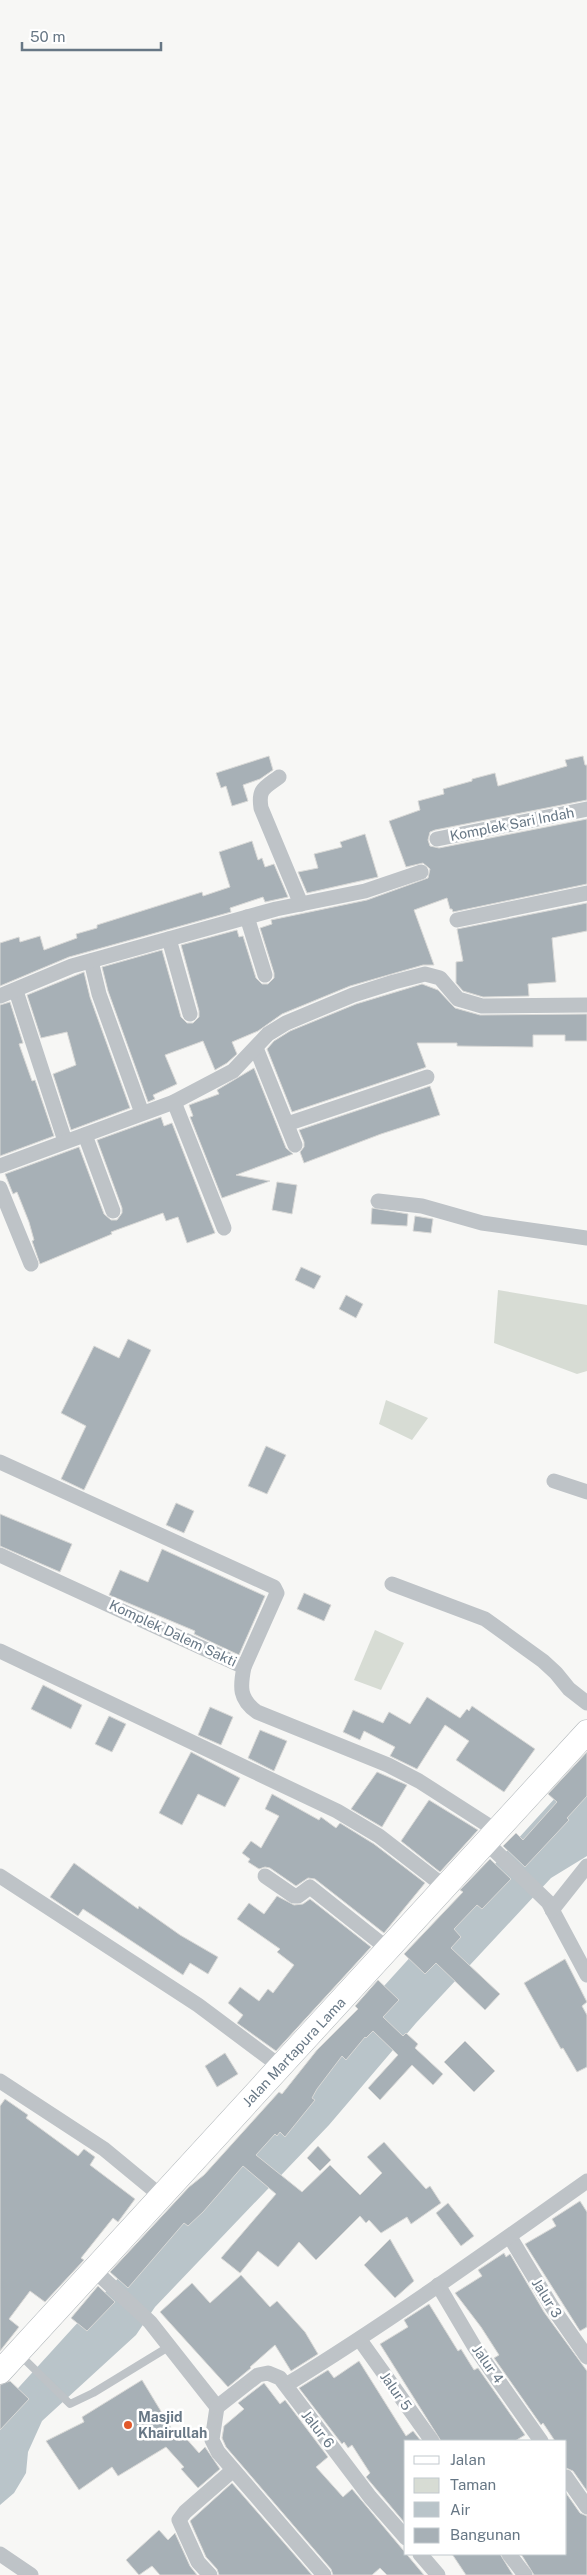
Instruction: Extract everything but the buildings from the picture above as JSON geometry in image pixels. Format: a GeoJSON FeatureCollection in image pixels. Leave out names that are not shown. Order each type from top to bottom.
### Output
{"type":"FeatureCollection","features":[{"type":"Feature","properties":{"kind":"main road","name":"Jalan Martapura Lama"},"geometry":{"type":"LineString","coordinates":[[0,2372],[25,2360],[101,2276],[161,2196],[445,1887],[493,1842],[587,1732]]}},
{"type":"Feature","properties":{"kind":"street"},"geometry":{"type":"LineString","coordinates":[[279,777],[262,790],[259,796],[261,808],[301,904]]}},
{"type":"Feature","properties":{"kind":"street","name":"Komplek Sari Indah"},"geometry":{"type":"LineString","coordinates":[[437,839],[587,808]]}},
{"type":"Feature","properties":{"kind":"street"},"geometry":{"type":"LineString","coordinates":[[0,996],[16,991],[72,966],[247,917],[365,891],[421,872]]}},
{"type":"Feature","properties":{"kind":"street"},"geometry":{"type":"LineString","coordinates":[[457,920],[587,893]]}},
{"type":"Feature","properties":{"kind":"street"},"geometry":{"type":"LineString","coordinates":[[247,917],[265,975]]}},
{"type":"Feature","properties":{"kind":"street"},"geometry":{"type":"LineString","coordinates":[[169,939],[190,1014]]}},
{"type":"Feature","properties":{"kind":"street"},"geometry":{"type":"LineString","coordinates":[[91,961],[99,994],[142,1113]]}},
{"type":"Feature","properties":{"kind":"street"},"geometry":{"type":"LineString","coordinates":[[0,1166],[174,1102],[233,1071],[268,1034],[286,1023],[353,995],[425,974],[440,978],[458,999],[482,1006],[587,1005]]}},
{"type":"Feature","properties":{"kind":"street"},"geometry":{"type":"LineString","coordinates":[[16,991],[65,1142]]}},
{"type":"Feature","properties":{"kind":"street"},"geometry":{"type":"LineString","coordinates":[[256,1048],[295,1145]]}},
{"type":"Feature","properties":{"kind":"street"},"geometry":{"type":"LineString","coordinates":[[288,1124],[427,1077]]}},
{"type":"Feature","properties":{"kind":"street"},"geometry":{"type":"LineString","coordinates":[[174,1102],[224,1228]]}},
{"type":"Feature","properties":{"kind":"street"},"geometry":{"type":"LineString","coordinates":[[85,1135],[113,1211]]}},
{"type":"Feature","properties":{"kind":"street"},"geometry":{"type":"LineString","coordinates":[[0,1188],[31,1264]]}},
{"type":"Feature","properties":{"kind":"street"},"geometry":{"type":"LineString","coordinates":[[378,1201],[422,1206],[482,1223],[587,1238]]}},
{"type":"Feature","properties":{"kind":"street"},"geometry":{"type":"LineString","coordinates":[[0,1462],[274,1587],[277,1593],[244,1667]]}},
{"type":"Feature","properties":{"kind":"street"},"geometry":{"type":"LineString","coordinates":[[554,1481],[587,1492]]}},
{"type":"Feature","properties":{"kind":"street","name":"Komplek Dalem Sakti"},"geometry":{"type":"LineString","coordinates":[[0,1555],[244,1667],[240,1687],[243,1700],[257,1712],[388,1765],[419,1780],[493,1842]]}},
{"type":"Feature","properties":{"kind":"street"},"geometry":{"type":"LineString","coordinates":[[392,1584],[485,1619],[542,1661],[556,1673],[569,1689],[587,1703]]}},
{"type":"Feature","properties":{"kind":"street"},"geometry":{"type":"LineString","coordinates":[[0,1651],[337,1811],[379,1836],[445,1887]]}},
{"type":"Feature","properties":{"kind":"street"},"geometry":{"type":"LineString","coordinates":[[493,1842],[550,1906],[586,1971]]}},
{"type":"Feature","properties":{"kind":"street"},"geometry":{"type":"LineString","coordinates":[[550,1906],[587,1866]]}},
{"type":"Feature","properties":{"kind":"street"},"geometry":{"type":"LineString","coordinates":[[0,1876],[198,2005],[281,2067]]}},
{"type":"Feature","properties":{"kind":"street"},"geometry":{"type":"LineString","coordinates":[[265,1876],[294,1896],[298,1896],[310,1888],[388,1949]]}},
{"type":"Feature","properties":{"kind":"street"},"geometry":{"type":"LineString","coordinates":[[2,2085],[104,2150],[161,2196]]}},
{"type":"Feature","properties":{"kind":"street"},"geometry":{"type":"LineString","coordinates":[[286,2385],[360,2340],[585,2188]]}},
{"type":"Feature","properties":{"kind":"street","name":"Jalur 3"},"geometry":{"type":"LineString","coordinates":[[510,2237],[552,2307],[587,2357]]}},
{"type":"Feature","properties":{"kind":"street"},"geometry":{"type":"LineString","coordinates":[[101,2276],[150,2322],[217,2408],[212,2440],[218,2452],[232,2471],[324,2575]]}},
{"type":"Feature","properties":{"kind":"street","name":"Jalur 4"},"geometry":{"type":"LineString","coordinates":[[438,2286],[474,2346],[540,2440]]}},
{"type":"Feature","properties":{"kind":"street","name":"Jalur 5"},"geometry":{"type":"LineString","coordinates":[[360,2340],[431,2440]]}},
{"type":"Feature","properties":{"kind":"street","name":"Jalur 6"},"geometry":{"type":"LineString","coordinates":[[217,2408],[258,2375],[268,2373],[280,2378],[370,2497],[404,2536]]}},
{"type":"Feature","properties":{"kind":"street"},"geometry":{"type":"LineString","coordinates":[[210,2575],[198,2562],[179,2520],[185,2512],[232,2471]]}},
{"type":"Feature","properties":{"kind":"street"},"geometry":{"type":"LineString","coordinates":[[567,2478],[587,2507]]}},
{"type":"Feature","properties":{"kind":"street"},"geometry":{"type":"LineString","coordinates":[[0,2554],[31,2575]]}},
{"type":"Feature","properties":{"kind":"street"},"geometry":{"type":"LineString","coordinates":[[421,2555],[438,2575]]}},
{"type":"Feature","properties":{"kind":"street"},"geometry":{"type":"LineString","coordinates":[[510,2555],[525,2575]]}},
{"type":"Feature","properties":{"kind":"lane"},"geometry":{"type":"LineString","coordinates":[[25,2360],[70,2404],[93,2393],[170,2346]]}},
{"type":"Feature","properties":{"kind":"green space"},"geometry":{"type":"Polygon","coordinates":[[[498,1290],[587,1305],[587,1371],[577,1374],[494,1343],[498,1290]]]}},
{"type":"Feature","properties":{"kind":"green space"},"geometry":{"type":"Polygon","coordinates":[[[386,1400],[428,1418],[412,1440],[379,1424],[386,1400]]]}},
{"type":"Feature","properties":{"kind":"green space"},"geometry":{"type":"Polygon","coordinates":[[[375,1630],[404,1643],[381,1690],[354,1680],[375,1630]]]}},
{"type":"Feature","properties":{"kind":"water"},"geometry":{"type":"Polygon","coordinates":[[[587,1763],[587,1856],[551,1878],[416,2023],[329,2125],[155,2307],[136,2335],[42,2421],[28,2452],[26,2473],[14,2493],[0,2505],[0,2408],[587,1763]]]}},
{"type":"Feature","properties":{"kind":"place","name":"Masjid Khairullah"},"geometry":{"type":"Point","coordinates":[128,2425]}}]}
